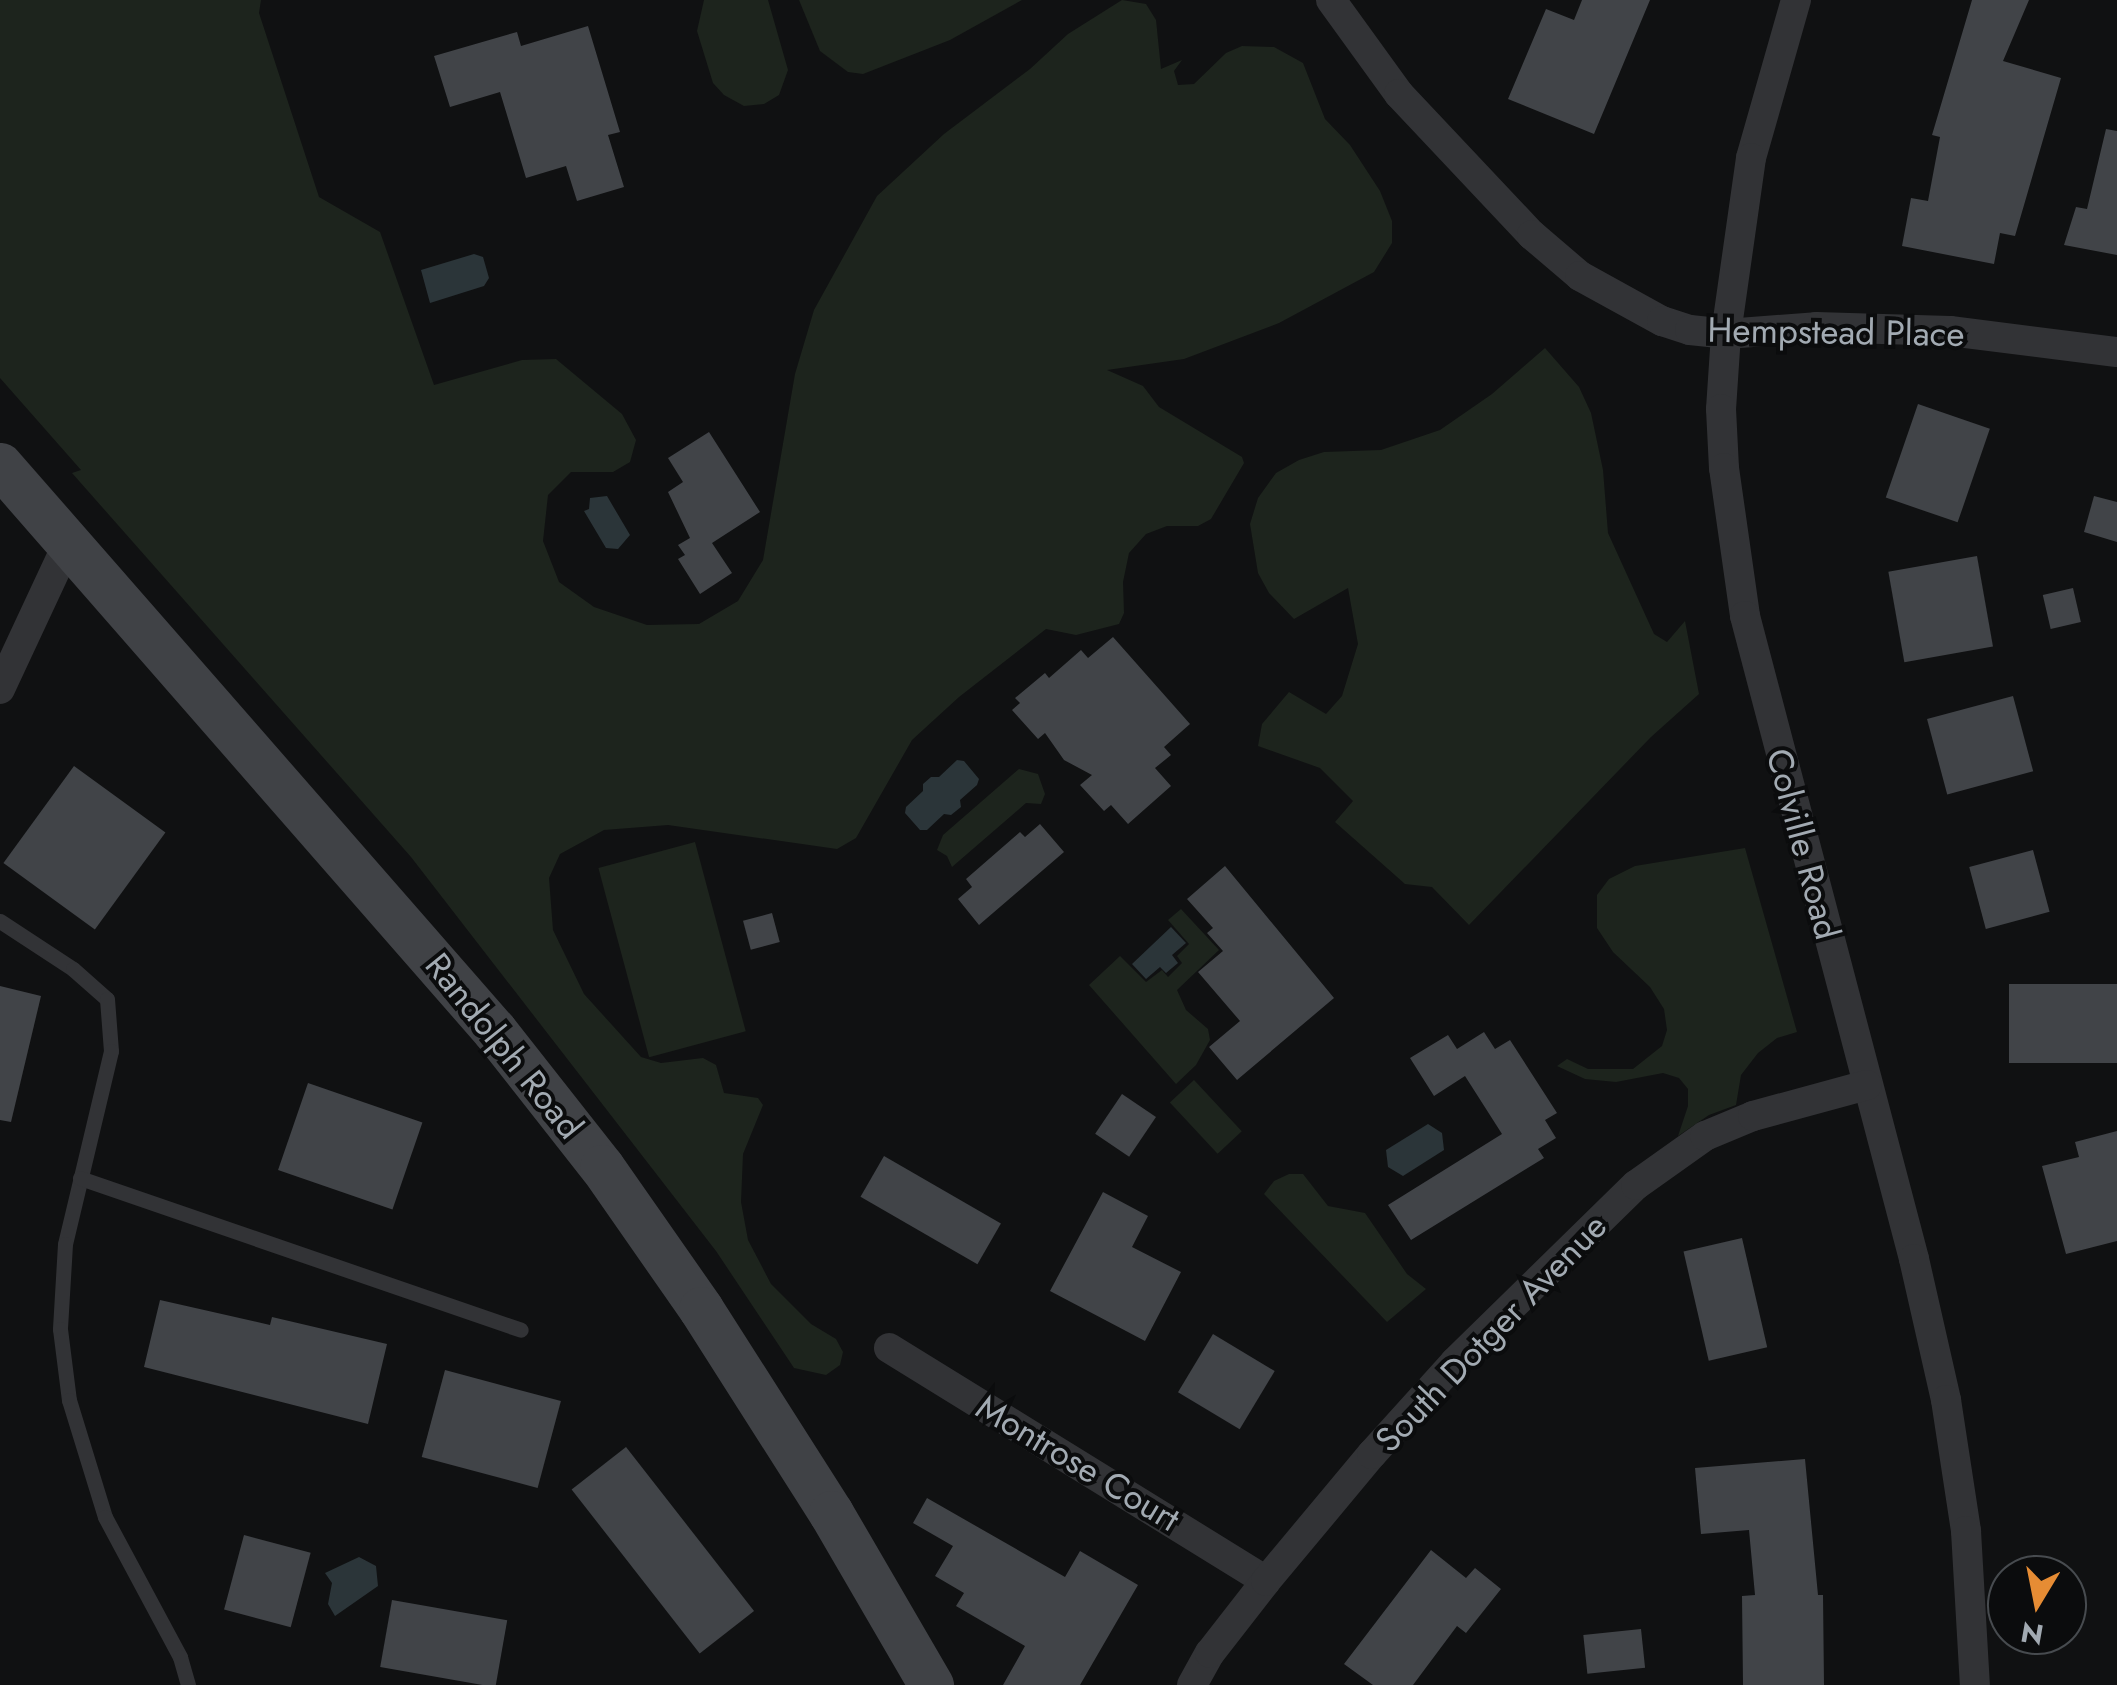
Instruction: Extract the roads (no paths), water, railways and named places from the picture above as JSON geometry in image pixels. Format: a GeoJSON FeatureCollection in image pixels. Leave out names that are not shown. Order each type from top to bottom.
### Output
{"type":"FeatureCollection","features":[{"type":"Feature","properties":{"kind":"main road","name":"Randolph Road"},"geometry":{"type":"LineString","coordinates":[[0,465],[494,1030],[602,1167],[732,1356],[831,1513],[931,1685]]}},
{"type":"Feature","properties":{"kind":"street","name":"Hempstead Place"},"geometry":{"type":"LineString","coordinates":[[1331,0],[1420,118],[1556,256],[1592,283],[1662,321],[1690,330],[1726,334],[1816,327],[1950,331],[2117,352]]}},
{"type":"Feature","properties":{"kind":"street","name":"Colville Road"},"geometry":{"type":"LineString","coordinates":[[1796,0],[1751,158],[1726,334],[1721,410],[1735,566],[1792,810],[1867,1084],[1946,1400],[1966,1532],[1976,1685]]}},
{"type":"Feature","properties":{"kind":"street"},"geometry":{"type":"LineString","coordinates":[[0,689],[68,543]]}},
{"type":"Feature","properties":{"kind":"street","name":"South Dotger Avenue"},"geometry":{"type":"LineString","coordinates":[[1192,1685],[1210,1654],[1266,1581],[1455,1362],[1636,1185],[1705,1136],[1753,1116],[1867,1084]]}},
{"type":"Feature","properties":{"kind":"street","name":"Montrose Court"},"geometry":{"type":"LineString","coordinates":[[889,1348],[1266,1581]]}},
{"type":"Feature","properties":{"kind":"lane"},"geometry":{"type":"LineString","coordinates":[[0,921],[73,968],[107,999],[111,1051],[65,1244],[60,1329],[69,1400],[105,1516],[180,1658],[188,1685]]}},
{"type":"Feature","properties":{"kind":"lane"},"geometry":{"type":"LineString","coordinates":[[80,1178],[521,1330]]}}]}
